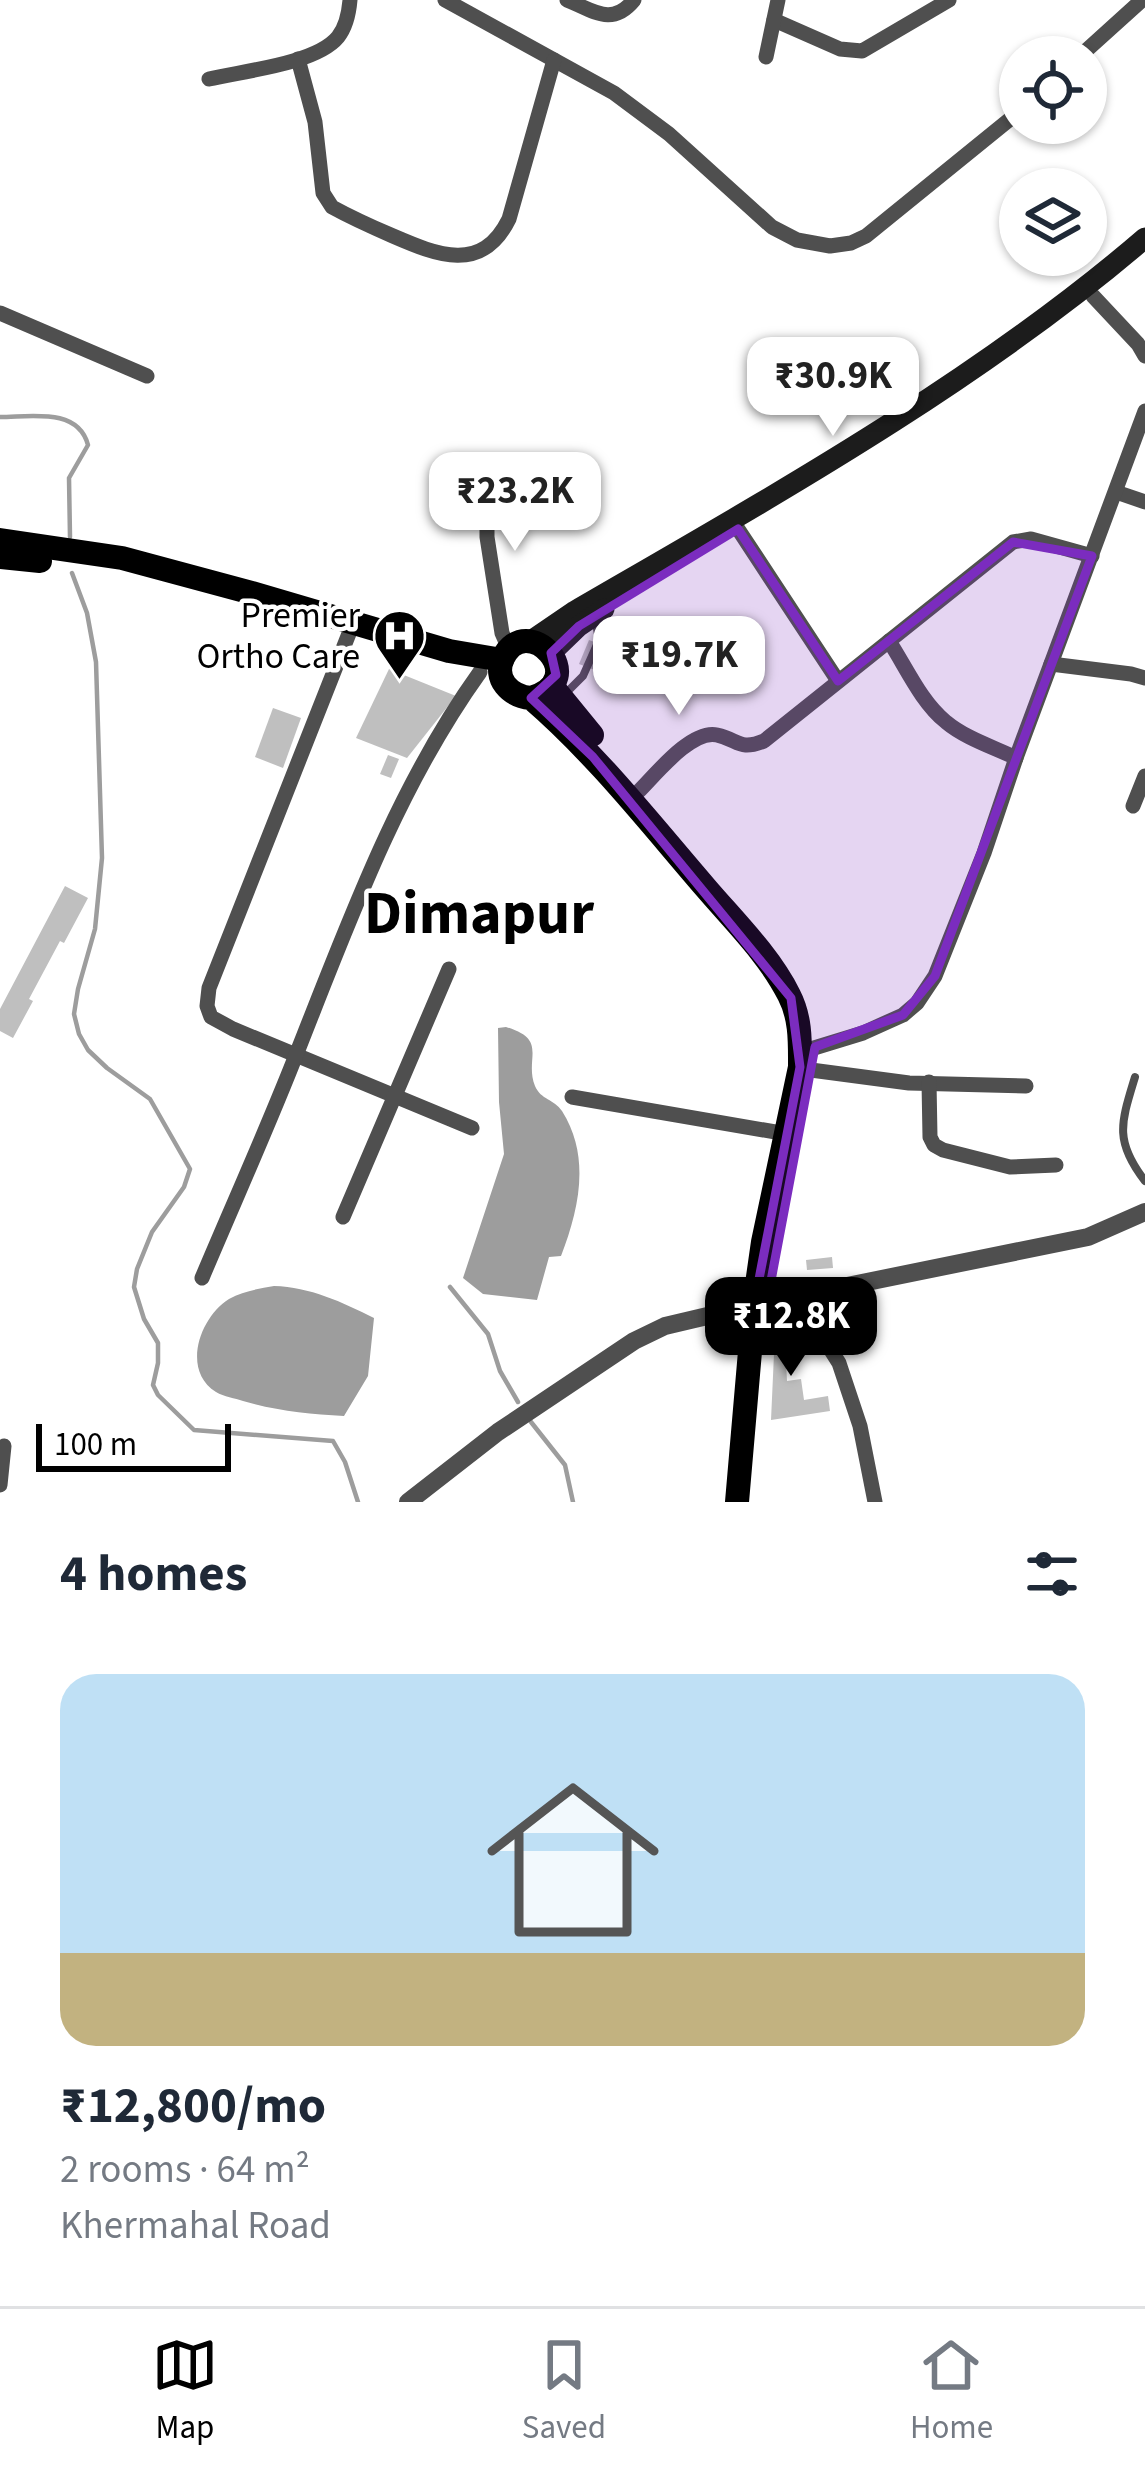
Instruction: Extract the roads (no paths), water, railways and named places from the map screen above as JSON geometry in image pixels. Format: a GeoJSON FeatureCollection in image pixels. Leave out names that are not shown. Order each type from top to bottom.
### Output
{"type":"FeatureCollection","features":[{"type":"Feature","properties":{"kind":"highway"},"geometry":{"type":"LineString","coordinates":[[0,540],[122,557],[449,651],[556,663],[548,694]]}},
{"type":"Feature","properties":{"kind":"highway"},"geometry":{"type":"LineString","coordinates":[[0,557],[96,567],[350,632],[512,658]]}},
{"type":"Feature","properties":{"kind":"highway"},"geometry":{"type":"LineString","coordinates":[[512,658],[512,692],[548,694],[639,791],[791,969],[808,1000],[813,1059],[760,1304],[742,1423],[737,1502]]}},
{"type":"Feature","properties":{"kind":"highway"},"geometry":{"type":"LineString","coordinates":[[548,694],[593,757],[761,953],[791,998],[801,1038],[800,1067],[763,1242],[752,1502]]}},
{"type":"Feature","properties":{"kind":"main road"},"geometry":{"type":"LineString","coordinates":[[512,658],[574,611],[872,435],[1065,303],[1145,238]]}},
{"type":"Feature","properties":{"kind":"main road"},"geometry":{"type":"LineString","coordinates":[[512,658],[594,615],[922,418],[1145,254]]}},
{"type":"Feature","properties":{"kind":"street"},"geometry":{"type":"LineString","coordinates":[[209,79],[322,49],[338,37],[350,0]]}},
{"type":"Feature","properties":{"kind":"street"},"geometry":{"type":"LineString","coordinates":[[445,0],[614,93],[668,134],[772,227],[796,240],[830,246],[866,236],[999,128]]}},
{"type":"Feature","properties":{"kind":"street"},"geometry":{"type":"LineString","coordinates":[[567,0],[615,16],[634,0]]}},
{"type":"Feature","properties":{"kind":"street"},"geometry":{"type":"LineString","coordinates":[[766,57],[778,0]]}},
{"type":"Feature","properties":{"kind":"street"},"geometry":{"type":"LineString","coordinates":[[774,20],[840,49],[862,51],[949,0]]}},
{"type":"Feature","properties":{"kind":"street"},"geometry":{"type":"LineString","coordinates":[[1102,36],[1142,0]]}},
{"type":"Feature","properties":{"kind":"street"},"geometry":{"type":"LineString","coordinates":[[298,59],[315,122],[323,193],[332,206],[434,253],[458,255],[489,247],[501,234],[554,60]]}},
{"type":"Feature","properties":{"kind":"street"},"geometry":{"type":"LineString","coordinates":[[1093,296],[1145,356]]}},
{"type":"Feature","properties":{"kind":"street"},"geometry":{"type":"LineString","coordinates":[[0,313],[147,376]]}},
{"type":"Feature","properties":{"kind":"street"},"geometry":{"type":"LineString","coordinates":[[813,1059],[903,1015],[935,976],[1145,411]]}},
{"type":"Feature","properties":{"kind":"street"},"geometry":{"type":"LineString","coordinates":[[202,1277],[338,947],[420,765],[512,658],[502,633],[487,537],[487,470]]}},
{"type":"Feature","properties":{"kind":"street"},"geometry":{"type":"LineString","coordinates":[[1116,492],[1145,502]]}},
{"type":"Feature","properties":{"kind":"street"},"geometry":{"type":"LineString","coordinates":[[738,529],[838,681]]}},
{"type":"Feature","properties":{"kind":"street"},"geometry":{"type":"LineString","coordinates":[[639,791],[693,739],[719,735],[743,747],[764,741],[1012,542],[1030,539],[1092,556]]}},
{"type":"Feature","properties":{"kind":"street"},"geometry":{"type":"LineString","coordinates":[[350,632],[209,988],[207,1006],[211,1017],[233,1029],[472,1129]]}},
{"type":"Feature","properties":{"kind":"street"},"geometry":{"type":"LineString","coordinates":[[889,640],[943,720],[1016,758]]}},
{"type":"Feature","properties":{"kind":"street"},"geometry":{"type":"LineString","coordinates":[[1051,664],[1145,678]]}},
{"type":"Feature","properties":{"kind":"street"},"geometry":{"type":"LineString","coordinates":[[1132,806],[1145,776]]}},
{"type":"Feature","properties":{"kind":"street"},"geometry":{"type":"LineString","coordinates":[[343,1216],[449,969]]}},
{"type":"Feature","properties":{"kind":"street"},"geometry":{"type":"LineString","coordinates":[[813,1059],[884,1081],[1026,1086]]}},
{"type":"Feature","properties":{"kind":"street"},"geometry":{"type":"LineString","coordinates":[[929,1082],[934,1145],[1010,1167],[1056,1166]]}},
{"type":"Feature","properties":{"kind":"street"},"geometry":{"type":"LineString","coordinates":[[572,1097],[787,1134]]}},
{"type":"Feature","properties":{"kind":"street"},"geometry":{"type":"LineString","coordinates":[[408,1502],[498,1432],[664,1326],[1088,1237],[1145,1212]]}},
{"type":"Feature","properties":{"kind":"street"},"geometry":{"type":"LineString","coordinates":[[798,1298],[838,1364],[860,1426],[874,1502]]}},
{"type":"Feature","properties":{"kind":"street"},"geometry":{"type":"LineString","coordinates":[[0,1485],[4,1446]]}},
{"type":"Feature","properties":{"kind":"lane"},"geometry":{"type":"LineString","coordinates":[[548,694],[584,676],[599,640],[594,615]]}},
{"type":"Feature","properties":{"kind":"lane"},"geometry":{"type":"LineString","coordinates":[[1135,1077],[1121,1132],[1124,1149],[1145,1181]]}},
{"type":"Feature","properties":{"kind":"waterway"},"geometry":{"type":"LineString","coordinates":[[0,417],[64,419],[83,433],[88,445],[69,478],[70,537]]}},
{"type":"Feature","properties":{"kind":"waterway"},"geometry":{"type":"LineString","coordinates":[[72,573],[87,613],[96,662],[102,858],[95,929],[74,1014],[88,1050],[150,1099],[190,1169],[184,1187],[152,1232],[137,1269],[134,1287],[158,1343],[153,1385],[194,1430],[333,1441],[358,1502]]}},
{"type":"Feature","properties":{"kind":"waterway"},"geometry":{"type":"LineString","coordinates":[[450,1287],[488,1334],[500,1371],[518,1402]]}},
{"type":"Feature","properties":{"kind":"waterway"},"geometry":{"type":"LineString","coordinates":[[531,1422],[565,1465],[573,1502]]}},
{"type":"Feature","properties":{"kind":"place","name":"Premier Ortho Care"},"geometry":{"type":"Point","coordinates":[399,681]}},
{"type":"Feature","properties":{"kind":"district","name":"Dimapur"},"geometry":{"type":"Point","coordinates":[479,912]}}]}
